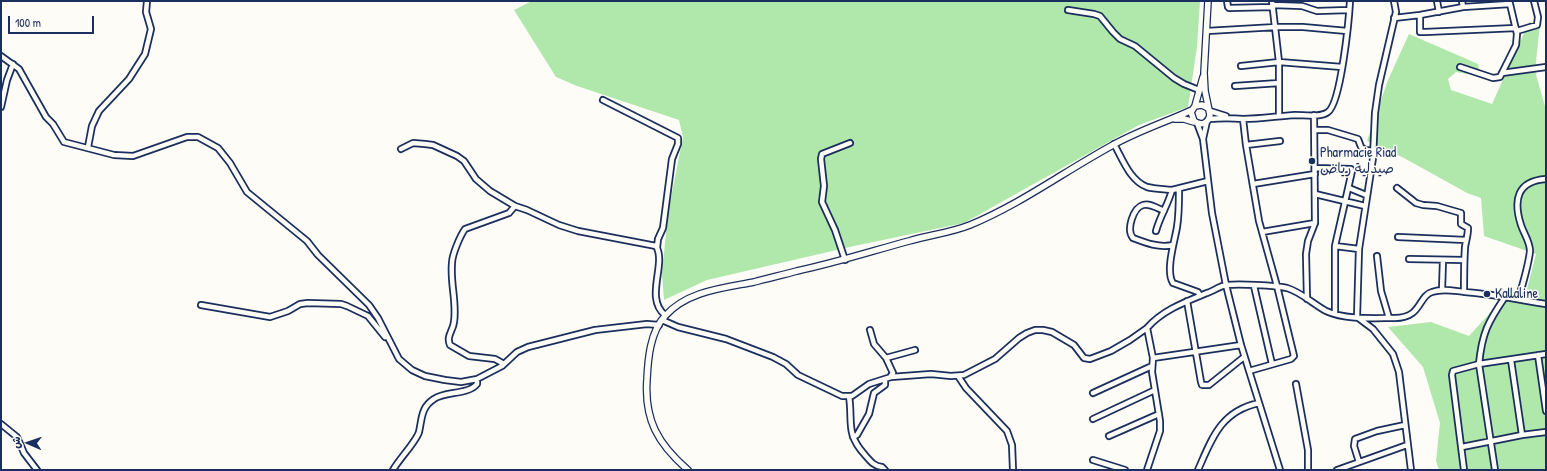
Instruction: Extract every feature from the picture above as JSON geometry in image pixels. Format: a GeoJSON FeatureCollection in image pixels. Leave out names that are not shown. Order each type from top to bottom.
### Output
{"type":"FeatureCollection","features":[{"type":"Feature","properties":{"kind":"street"},"geometry":{"type":"LineString","coordinates":[[88,147],[92,126],[99,111],[129,79],[145,54],[151,29],[146,12],[147,1]]}},
{"type":"Feature","properties":{"kind":"street"},"geometry":{"type":"LineString","coordinates":[[1203,139],[1209,110],[1205,91],[1204,73],[1208,1]]}},
{"type":"Feature","properties":{"kind":"street"},"geometry":{"type":"LineString","coordinates":[[1227,1],[1228,7],[1230,8],[1273,5],[1302,6],[1317,10],[1349,10]]}},
{"type":"Feature","properties":{"kind":"street"},"geometry":{"type":"LineString","coordinates":[[688,470],[665,446],[654,427],[648,410],[646,390],[647,372],[652,343],[662,320],[684,301],[700,294],[845,260],[924,236],[956,230],[996,213],[1114,144],[1202,105],[1209,110],[1229,117],[1243,119],[1314,115],[1328,112],[1332,108],[1342,67],[1350,1]]}},
{"type":"Feature","properties":{"kind":"street"},"geometry":{"type":"LineString","coordinates":[[1357,317],[1359,249],[1373,151],[1375,113],[1379,85],[1396,12],[1394,1]]}},
{"type":"Feature","properties":{"kind":"street"},"geometry":{"type":"LineString","coordinates":[[1437,1],[1439,12]]}},
{"type":"Feature","properties":{"kind":"street"},"geometry":{"type":"LineString","coordinates":[[1462,1],[1463,8]]}},
{"type":"Feature","properties":{"kind":"street"},"geometry":{"type":"LineString","coordinates":[[1420,15],[1420,32],[1517,30],[1537,25],[1538,17],[1534,1]]}},
{"type":"Feature","properties":{"kind":"street"},"geometry":{"type":"LineString","coordinates":[[1394,18],[1509,2],[1517,30],[1516,45],[1500,77],[1493,78],[1460,67]]}},
{"type":"Feature","properties":{"kind":"street"},"geometry":{"type":"LineString","coordinates":[[1273,5],[1279,62],[1279,116]]}},
{"type":"Feature","properties":{"kind":"street"},"geometry":{"type":"LineString","coordinates":[[1068,10],[1100,16],[1120,39],[1135,46],[1174,78],[1199,90]]}},
{"type":"Feature","properties":{"kind":"street"},"geometry":{"type":"LineString","coordinates":[[1207,31],[1276,27],[1303,27],[1346,31]]}},
{"type":"Feature","properties":{"kind":"street"},"geometry":{"type":"LineString","coordinates":[[1,56],[19,69],[46,117],[56,128],[62,141],[66,143],[128,157],[187,137],[198,137],[218,148],[230,163],[247,192],[300,234],[331,269],[369,305],[378,318],[391,345],[404,364],[417,373],[445,380],[461,382],[477,379],[490,374],[517,352],[547,342],[595,330],[647,324],[662,320],[678,327],[726,339],[773,356],[786,364],[798,375],[838,396],[849,396],[869,384],[890,377],[931,374],[958,376],[982,367],[1019,338],[1035,330],[1052,332],[1074,345],[1084,358],[1090,359],[1111,351],[1130,340],[1147,328],[1163,313],[1187,301],[1226,285],[1277,286],[1288,288],[1322,309],[1335,314],[1357,317],[1389,318],[1405,316],[1416,311],[1427,294],[1442,290],[1505,297],[1546,304]]}},
{"type":"Feature","properties":{"kind":"street"},"geometry":{"type":"LineString","coordinates":[[1241,66],[1279,62],[1342,67]]}},
{"type":"Feature","properties":{"kind":"street"},"geometry":{"type":"LineString","coordinates":[[1,107],[7,80],[13,64]]}},
{"type":"Feature","properties":{"kind":"street"},"geometry":{"type":"LineString","coordinates":[[1502,73],[1546,67]]}},
{"type":"Feature","properties":{"kind":"street"},"geometry":{"type":"LineString","coordinates":[[1204,73],[1191,117],[1196,123],[1203,139],[1212,213],[1226,285],[1244,357],[1280,470]]}},
{"type":"Feature","properties":{"kind":"street"},"geometry":{"type":"LineString","coordinates":[[1235,86],[1279,83]]}},
{"type":"Feature","properties":{"kind":"street"},"geometry":{"type":"LineString","coordinates":[[603,100],[678,138],[678,144],[672,159],[663,228],[658,239],[657,248],[658,260],[656,300],[662,320]]}},
{"type":"Feature","properties":{"kind":"street"},"geometry":{"type":"LineString","coordinates":[[1307,299],[1306,254],[1308,241],[1316,223],[1314,115]]}},
{"type":"Feature","properties":{"kind":"street"},"geometry":{"type":"LineString","coordinates":[[1173,118],[1184,119],[1202,124],[1208,120],[1229,117]]}},
{"type":"Feature","properties":{"kind":"street"},"geometry":{"type":"LineString","coordinates":[[1243,119],[1246,145],[1262,232],[1294,356],[1291,359],[1249,371]]}},
{"type":"Feature","properties":{"kind":"street"},"geometry":{"type":"LineString","coordinates":[[1314,130],[1328,130],[1358,139],[1361,147],[1365,150],[1373,151]]}},
{"type":"Feature","properties":{"kind":"street"},"geometry":{"type":"LineString","coordinates":[[1246,145],[1280,141]]}},
{"type":"Feature","properties":{"kind":"street"},"geometry":{"type":"LineString","coordinates":[[401,149],[413,143],[433,145],[464,160],[472,174],[482,185],[515,206],[570,229],[654,245],[657,248]]}},
{"type":"Feature","properties":{"kind":"street"},"geometry":{"type":"LineString","coordinates":[[845,260],[835,230],[822,202],[824,186],[821,159],[822,154],[850,143]]}},
{"type":"Feature","properties":{"kind":"street"},"geometry":{"type":"LineString","coordinates":[[1114,144],[1129,171],[1142,185],[1172,190],[1208,181]]}},
{"type":"Feature","properties":{"kind":"street"},"geometry":{"type":"LineString","coordinates":[[1315,168],[1351,169],[1352,171],[1335,246],[1335,314]]}},
{"type":"Feature","properties":{"kind":"street"},"geometry":{"type":"LineString","coordinates":[[1253,184],[1315,174]]}},
{"type":"Feature","properties":{"kind":"street"},"geometry":{"type":"LineString","coordinates":[[1518,299],[1530,252],[1517,210],[1518,198],[1526,184],[1532,181],[1546,180]]}},
{"type":"Feature","properties":{"kind":"street"},"geometry":{"type":"LineString","coordinates":[[1349,188],[1366,195]]}},
{"type":"Feature","properties":{"kind":"street"},"geometry":{"type":"LineString","coordinates":[[1397,188],[1416,203],[1423,206],[1437,206],[1461,214],[1461,224],[1468,228],[1464,260],[1464,292]]}},
{"type":"Feature","properties":{"kind":"street"},"geometry":{"type":"LineString","coordinates":[[1179,189],[1177,226],[1173,244],[1170,276],[1173,283],[1198,292],[1200,296]]}},
{"type":"Feature","properties":{"kind":"street"},"geometry":{"type":"LineString","coordinates":[[1156,232],[1159,219],[1164,211],[1172,190]]}},
{"type":"Feature","properties":{"kind":"street"},"geometry":{"type":"LineString","coordinates":[[1315,194],[1365,206]]}},
{"type":"Feature","properties":{"kind":"street"},"geometry":{"type":"LineString","coordinates":[[1164,211],[1150,205],[1141,206],[1138,208],[1130,224],[1130,236],[1152,245],[1166,246],[1173,244]]}},
{"type":"Feature","properties":{"kind":"street"},"geometry":{"type":"LineString","coordinates":[[504,364],[495,359],[469,356],[450,345],[449,335],[454,323],[455,311],[451,264],[465,229],[508,213],[515,206]]}},
{"type":"Feature","properties":{"kind":"street"},"geometry":{"type":"LineString","coordinates":[[1262,232],[1316,223]]}},
{"type":"Feature","properties":{"kind":"street"},"geometry":{"type":"LineString","coordinates":[[1398,237],[1466,240]]}},
{"type":"Feature","properties":{"kind":"street"},"geometry":{"type":"LineString","coordinates":[[1335,246],[1359,249]]}},
{"type":"Feature","properties":{"kind":"street"},"geometry":{"type":"LineString","coordinates":[[1377,256],[1381,291],[1389,318]]}},
{"type":"Feature","properties":{"kind":"street"},"geometry":{"type":"LineString","coordinates":[[1409,258],[1464,260]]}},
{"type":"Feature","properties":{"kind":"street"},"geometry":{"type":"LineString","coordinates":[[1442,290],[1443,260]]}},
{"type":"Feature","properties":{"kind":"street"},"geometry":{"type":"LineString","coordinates":[[1254,286],[1272,364]]}},
{"type":"Feature","properties":{"kind":"street"},"geometry":{"type":"LineString","coordinates":[[1495,470],[1479,364],[1481,347],[1489,321],[1505,297]]}},
{"type":"Feature","properties":{"kind":"street"},"geometry":{"type":"LineString","coordinates":[[1187,301],[1200,382],[1205,386],[1217,380],[1244,357]]}},
{"type":"Feature","properties":{"kind":"street"},"geometry":{"type":"LineString","coordinates":[[201,305],[270,317],[288,311],[300,304],[308,303],[347,306],[370,318],[391,345]]}},
{"type":"Feature","properties":{"kind":"street"},"geometry":{"type":"LineString","coordinates":[[1357,317],[1373,328],[1393,354],[1399,372],[1409,469]]}},
{"type":"Feature","properties":{"kind":"street"},"geometry":{"type":"LineString","coordinates":[[1147,328],[1153,358],[1152,366],[1160,431],[1147,470]]}},
{"type":"Feature","properties":{"kind":"street"},"geometry":{"type":"LineString","coordinates":[[870,330],[874,344],[886,358],[892,373],[890,377]]}},
{"type":"Feature","properties":{"kind":"street"},"geometry":{"type":"LineString","coordinates":[[1153,358],[1241,345]]}},
{"type":"Feature","properties":{"kind":"street"},"geometry":{"type":"LineString","coordinates":[[886,358],[915,350]]}},
{"type":"Feature","properties":{"kind":"street"},"geometry":{"type":"LineString","coordinates":[[1464,470],[1452,371],[1479,364],[1546,354]]}},
{"type":"Feature","properties":{"kind":"street"},"geometry":{"type":"LineString","coordinates":[[1538,356],[1546,411]]}},
{"type":"Feature","properties":{"kind":"street"},"geometry":{"type":"LineString","coordinates":[[1511,360],[1522,435]]}},
{"type":"Feature","properties":{"kind":"street"},"geometry":{"type":"LineString","coordinates":[[1093,392],[1152,366]]}},
{"type":"Feature","properties":{"kind":"street"},"geometry":{"type":"LineString","coordinates":[[958,376],[966,388],[1007,431],[1012,444],[1013,470]]}},
{"type":"Feature","properties":{"kind":"street"},"geometry":{"type":"LineString","coordinates":[[393,470],[419,433],[423,412],[427,404],[437,397],[472,388],[477,384],[477,379]]}},
{"type":"Feature","properties":{"kind":"street"},"geometry":{"type":"LineString","coordinates":[[853,437],[857,435],[869,414],[874,393],[885,385],[884,379]]}},
{"type":"Feature","properties":{"kind":"street"},"geometry":{"type":"LineString","coordinates":[[1296,384],[1308,450],[1308,470]]}},
{"type":"Feature","properties":{"kind":"street"},"geometry":{"type":"LineString","coordinates":[[1093,419],[1155,390]]}},
{"type":"Feature","properties":{"kind":"street"},"geometry":{"type":"LineString","coordinates":[[849,396],[850,425],[857,446],[876,467],[882,467],[885,470]]}},
{"type":"Feature","properties":{"kind":"street"},"geometry":{"type":"LineString","coordinates":[[1198,470],[1219,427],[1235,412],[1245,406],[1259,403]]}},
{"type":"Feature","properties":{"kind":"street"},"geometry":{"type":"LineString","coordinates":[[1109,436],[1159,414]]}},
{"type":"Feature","properties":{"kind":"street"},"geometry":{"type":"LineString","coordinates":[[1,424],[19,439],[24,453],[36,470]]}},
{"type":"Feature","properties":{"kind":"street"},"geometry":{"type":"LineString","coordinates":[[1359,462],[1354,446],[1354,439],[1377,431],[1405,425]]}},
{"type":"Feature","properties":{"kind":"street"},"geometry":{"type":"LineString","coordinates":[[1462,447],[1522,435],[1546,432]]}},
{"type":"Feature","properties":{"kind":"street"},"geometry":{"type":"LineString","coordinates":[[1337,470],[1407,445]]}},
{"type":"Feature","properties":{"kind":"street"},"geometry":{"type":"LineString","coordinates":[[1093,460],[1125,470]]}},
{"type":"Feature","properties":{"kind":"green space"},"geometry":{"type":"Polygon","coordinates":[[[532,1],[1200,1],[1197,47],[1188,107],[1139,125],[964,223],[854,246],[707,280],[664,300],[662,274],[668,213],[683,137],[679,120],[577,86],[556,77],[514,10],[532,1]]]}},
{"type":"Feature","properties":{"kind":"green space"},"geometry":{"type":"Polygon","coordinates":[[[1529,22],[1540,24],[1535,71],[1546,110],[1546,470],[1439,470],[1436,461],[1440,423],[1423,367],[1388,327],[1431,322],[1469,336],[1499,303],[1526,293],[1536,254],[1484,236],[1481,198],[1467,193],[1404,158],[1367,141],[1388,80],[1409,34],[1478,64],[1480,76],[1456,72],[1448,79],[1451,90],[1492,104],[1529,22]]]}},
{"type":"Feature","properties":{"kind":"place","name":"Pharmacie Riad صيدلية رياض"},"geometry":{"type":"Point","coordinates":[1312,161]}},
{"type":"Feature","properties":{"kind":"place","name":"Kallaline"},"geometry":{"type":"Point","coordinates":[1487,294]}}]}
